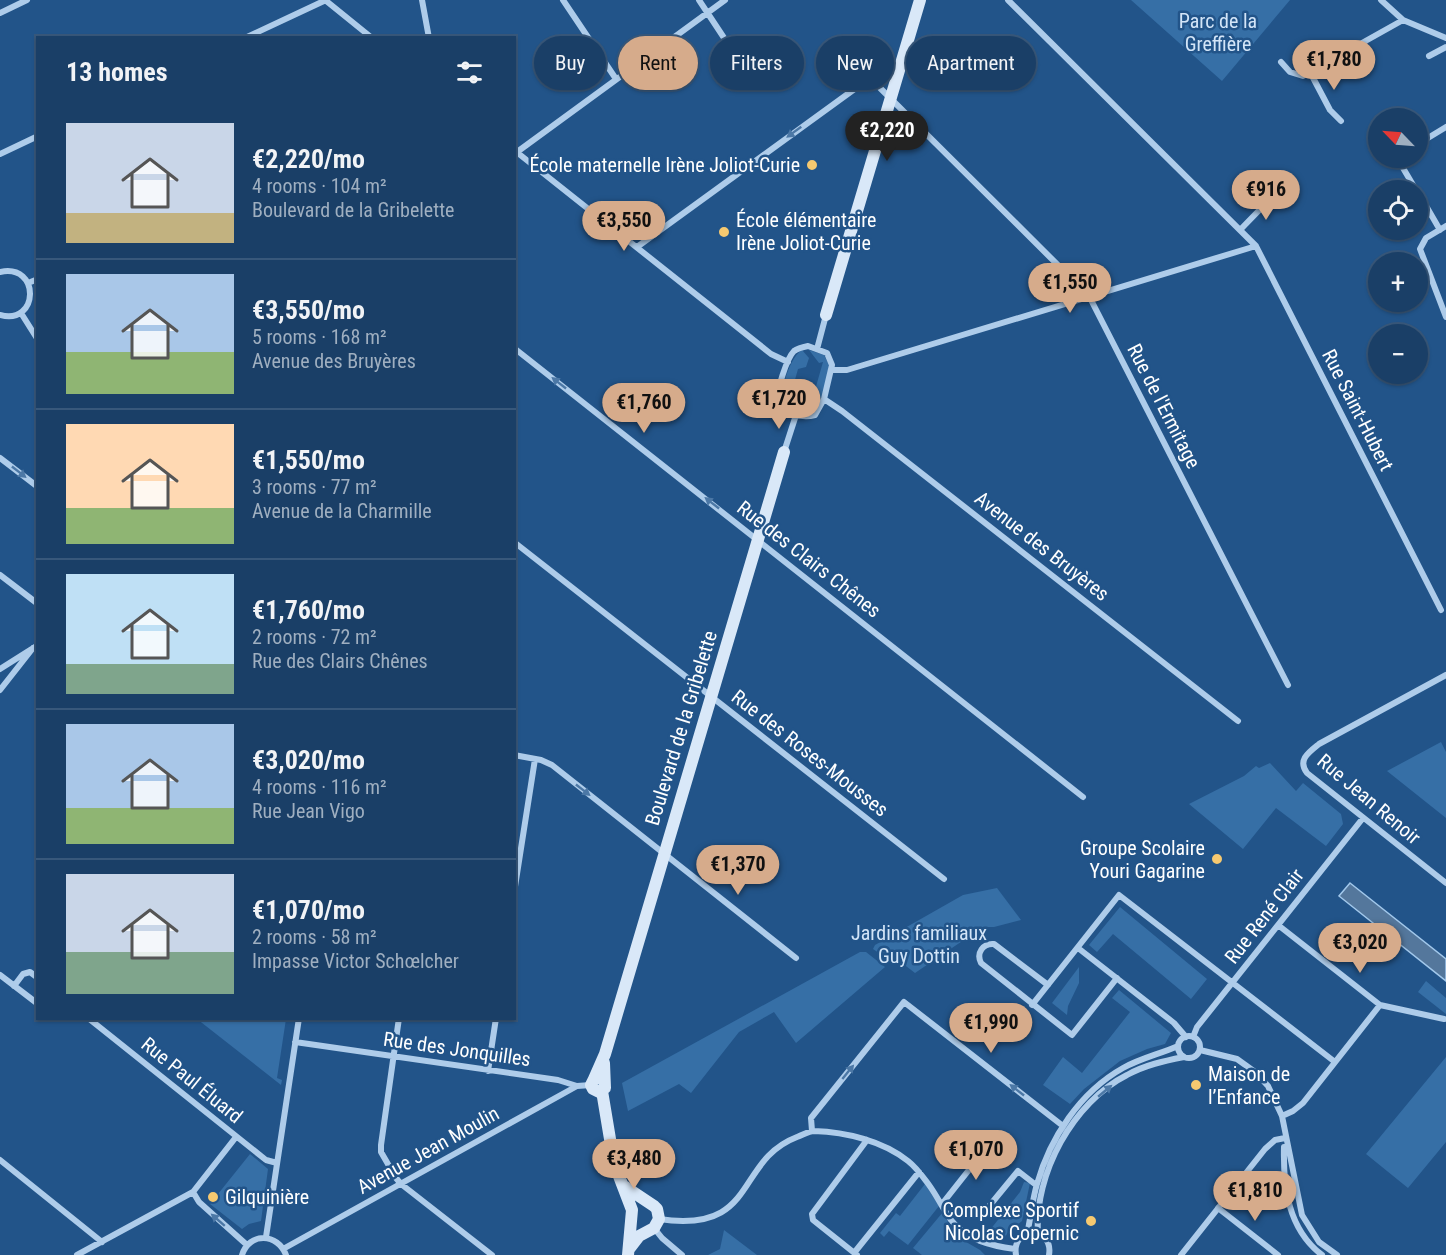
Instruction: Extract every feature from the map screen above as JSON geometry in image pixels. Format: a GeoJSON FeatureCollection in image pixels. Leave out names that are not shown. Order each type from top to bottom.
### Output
{"type":"FeatureCollection","features":[{"type":"Feature","properties":{"kind":"main road"},"geometry":{"type":"LineString","coordinates":[[826,315],[920,0]]}},
{"type":"Feature","properties":{"kind":"main road","name":"Boulevard de la Gribelette"},"geometry":{"type":"LineString","coordinates":[[632,1210],[614,1163],[598,1084],[784,452]]}},
{"type":"Feature","properties":{"kind":"main road"},"geometry":{"type":"LineString","coordinates":[[623,1185],[657,1209],[653,1226],[639,1236],[628,1252]]}},
{"type":"Feature","properties":{"kind":"main road"},"geometry":{"type":"LineString","coordinates":[[628,1252],[632,1224],[630,1214],[640,1204],[649,1203]]}},
{"type":"Feature","properties":{"kind":"main road"},"geometry":{"type":"LineString","coordinates":[[632,1224],[638,1230],[653,1226]]}},
{"type":"Feature","properties":{"kind":"street"},"geometry":{"type":"LineString","coordinates":[[0,13],[27,0]]}},
{"type":"Feature","properties":{"kind":"street"},"geometry":{"type":"LineString","coordinates":[[248,36],[325,0],[370,36]]}},
{"type":"Feature","properties":{"kind":"street"},"geometry":{"type":"LineString","coordinates":[[422,0],[429,36]]}},
{"type":"Feature","properties":{"kind":"street"},"geometry":{"type":"LineString","coordinates":[[563,0],[616,79]]}},
{"type":"Feature","properties":{"kind":"street"},"geometry":{"type":"LineString","coordinates":[[699,0],[723,36]]}},
{"type":"Feature","properties":{"kind":"street"},"geometry":{"type":"LineString","coordinates":[[725,0],[516,151],[771,354],[788,362]]}},
{"type":"Feature","properties":{"kind":"street","name":"Rue Saint-Hubert"},"geometry":{"type":"LineString","coordinates":[[1008,0],[1256,246],[1441,610]]}},
{"type":"Feature","properties":{"kind":"street"},"geometry":{"type":"LineString","coordinates":[[1381,0],[1403,20],[1446,38]]}},
{"type":"Feature","properties":{"kind":"street"},"geometry":{"type":"LineString","coordinates":[[1281,62],[1290,72],[1303,76],[1403,20]]}},
{"type":"Feature","properties":{"kind":"street"},"geometry":{"type":"LineString","coordinates":[[1429,56],[1446,47]]}},
{"type":"Feature","properties":{"kind":"street"},"geometry":{"type":"LineString","coordinates":[[1310,72],[1330,110],[1341,121]]}},
{"type":"Feature","properties":{"kind":"street","name":"Rue de l'Ermitage"},"geometry":{"type":"LineString","coordinates":[[637,247],[867,80],[873,81],[1089,296],[1287,685]]}},
{"type":"Feature","properties":{"kind":"street"},"geometry":{"type":"LineString","coordinates":[[1428,138],[1446,127]]}},
{"type":"Feature","properties":{"kind":"street"},"geometry":{"type":"LineString","coordinates":[[0,154],[36,137]]}},
{"type":"Feature","properties":{"kind":"street"},"geometry":{"type":"LineString","coordinates":[[1240,230],[1273,196],[1285,195]]}},
{"type":"Feature","properties":{"kind":"street"},"geometry":{"type":"LineString","coordinates":[[1428,207],[1443,228],[1426,238],[1420,249],[1445,313]]}},
{"type":"Feature","properties":{"kind":"street"},"geometry":{"type":"LineString","coordinates":[[832,370],[847,370],[1256,246]]}},
{"type":"Feature","properties":{"kind":"street"},"geometry":{"type":"LineString","coordinates":[[0,272],[13,271],[19,274],[28,283],[31,296],[21,313],[14,316],[0,315]]}},
{"type":"Feature","properties":{"kind":"street"},"geometry":{"type":"LineString","coordinates":[[28,283],[36,280]]}},
{"type":"Feature","properties":{"kind":"street"},"geometry":{"type":"LineString","coordinates":[[21,313],[36,337]]}},
{"type":"Feature","properties":{"kind":"street"},"geometry":{"type":"LineString","coordinates":[[817,349],[826,315]]}},
{"type":"Feature","properties":{"kind":"street"},"geometry":{"type":"LineString","coordinates":[[808,346],[817,349],[829,356],[832,370],[824,399],[815,415],[806,417],[796,415],[783,408],[778,400],[778,392],[788,362],[797,349],[808,346]]}},
{"type":"Feature","properties":{"kind":"street","name":"Rue des Clairs Chênes"},"geometry":{"type":"LineString","coordinates":[[516,350],[1083,797]]}},
{"type":"Feature","properties":{"kind":"street","name":"Avenue des Bruyères"},"geometry":{"type":"LineString","coordinates":[[824,399],[1238,721]]}},
{"type":"Feature","properties":{"kind":"street","name":"Boulevard de la Gribelette"},"geometry":{"type":"LineString","coordinates":[[784,452],[796,415]]}},
{"type":"Feature","properties":{"kind":"street"},"geometry":{"type":"LineString","coordinates":[[0,458],[36,485]]}},
{"type":"Feature","properties":{"kind":"street","name":"Rue des Roses-Mousses"},"geometry":{"type":"LineString","coordinates":[[516,544],[944,879]]}},
{"type":"Feature","properties":{"kind":"street"},"geometry":{"type":"LineString","coordinates":[[0,575],[36,602]]}},
{"type":"Feature","properties":{"kind":"street"},"geometry":{"type":"LineString","coordinates":[[0,669],[35,647]]}},
{"type":"Feature","properties":{"kind":"street"},"geometry":{"type":"LineString","coordinates":[[0,690],[35,647]]}},
{"type":"Feature","properties":{"kind":"street","name":"Rue Jean Renoir"},"geometry":{"type":"LineString","coordinates":[[1446,675],[1319,744],[1306,754],[1303,760],[1303,768],[1307,773],[1446,883]]}},
{"type":"Feature","properties":{"kind":"street"},"geometry":{"type":"LineString","coordinates":[[516,755],[552,765],[796,958]]}},
{"type":"Feature","properties":{"kind":"street"},"geometry":{"type":"LineString","coordinates":[[516,880],[535,759]]}},
{"type":"Feature","properties":{"kind":"street","name":"Rue René Clair"},"geometry":{"type":"LineString","coordinates":[[1193,1037],[1197,1027],[1363,818]]}},
{"type":"Feature","properties":{"kind":"street"},"geometry":{"type":"LineString","coordinates":[[1032,1005],[1119,895],[1335,1062]]}},
{"type":"Feature","properties":{"kind":"street"},"geometry":{"type":"LineString","coordinates":[[1278,925],[1380,1005],[1444,1019]]}},
{"type":"Feature","properties":{"kind":"street"},"geometry":{"type":"LineString","coordinates":[[1048,985],[994,944],[984,946],[978,958],[981,963],[1032,1005],[1072,1035],[1117,978]]}},
{"type":"Feature","properties":{"kind":"street"},"geometry":{"type":"LineString","coordinates":[[1078,948],[1174,1023],[1186,1037]]}},
{"type":"Feature","properties":{"kind":"street"},"geometry":{"type":"LineString","coordinates":[[14,986],[23,974],[30,972],[36,976]]}},
{"type":"Feature","properties":{"kind":"street"},"geometry":{"type":"LineString","coordinates":[[0,975],[36,1002]]}},
{"type":"Feature","properties":{"kind":"street"},"geometry":{"type":"LineString","coordinates":[[812,1131],[811,1118],[904,1002],[1063,1126]]}},
{"type":"Feature","properties":{"kind":"street"},"geometry":{"type":"LineString","coordinates":[[1282,1116],[1303,1103],[1380,1005]]}},
{"type":"Feature","properties":{"kind":"street","name":"Rue Paul Éluard"},"geometry":{"type":"LineString","coordinates":[[90,1020],[236,1137],[266,1160],[277,1163]]}},
{"type":"Feature","properties":{"kind":"street"},"geometry":{"type":"LineString","coordinates":[[266,1238],[299,1020]]}},
{"type":"Feature","properties":{"kind":"street"},"geometry":{"type":"LineString","coordinates":[[399,1020],[381,1152],[401,1184],[492,1255]]}},
{"type":"Feature","properties":{"kind":"street"},"geometry":{"type":"LineString","coordinates":[[488,1071],[495,1020]]}},
{"type":"Feature","properties":{"kind":"street"},"geometry":{"type":"LineString","coordinates":[[1027,1234],[1036,1185],[1047,1155],[1063,1126],[1086,1097],[1108,1077],[1134,1062],[1178,1046],[1186,1037],[1193,1037],[1198,1041],[1200,1050]]}},
{"type":"Feature","properties":{"kind":"street","name":"Rue des Jonquilles"},"geometry":{"type":"LineString","coordinates":[[296,1042],[558,1080],[578,1086]]}},
{"type":"Feature","properties":{"kind":"street"},"geometry":{"type":"LineString","coordinates":[[1178,1046],[1184,1057]]}},
{"type":"Feature","properties":{"kind":"street"},"geometry":{"type":"LineString","coordinates":[[1038,1234],[1037,1218],[1048,1171],[1068,1131],[1082,1113],[1104,1091],[1125,1076],[1158,1062],[1194,1057],[1200,1050]]}},
{"type":"Feature","properties":{"kind":"street"},"geometry":{"type":"LineString","coordinates":[[1200,1050],[1228,1056],[1255,1072],[1268,1086],[1282,1116],[1299,1205],[1307,1226],[1332,1254]]}},
{"type":"Feature","properties":{"kind":"street","name":"Avenue Jean Moulin"},"geometry":{"type":"LineString","coordinates":[[284,1252],[578,1086],[598,1084]]}},
{"type":"Feature","properties":{"kind":"street"},"geometry":{"type":"LineString","coordinates":[[653,1226],[696,1221],[718,1214],[744,1192],[760,1167],[777,1148],[791,1139],[812,1131],[867,1140],[909,1161],[952,1221],[977,1240],[1016,1252],[1019,1240],[1027,1234],[1038,1234],[1047,1240],[1049,1255]]}},
{"type":"Feature","properties":{"kind":"street"},"geometry":{"type":"LineString","coordinates":[[77,1255],[193,1192],[236,1137]]}},
{"type":"Feature","properties":{"kind":"street"},"geometry":{"type":"LineString","coordinates":[[1181,1255],[1265,1149],[1275,1140],[1285,1138]]}},
{"type":"Feature","properties":{"kind":"street"},"geometry":{"type":"LineString","coordinates":[[1285,1138],[1284,1168],[1289,1206],[1312,1252],[1322,1255]]}},
{"type":"Feature","properties":{"kind":"street"},"geometry":{"type":"LineString","coordinates":[[867,1140],[812,1214],[813,1220],[855,1254],[919,1172]]}},
{"type":"Feature","properties":{"kind":"street"},"geometry":{"type":"LineString","coordinates":[[942,1204],[991,1143]]}},
{"type":"Feature","properties":{"kind":"street"},"geometry":{"type":"LineString","coordinates":[[0,1160],[102,1242]]}},
{"type":"Feature","properties":{"kind":"street"},"geometry":{"type":"LineString","coordinates":[[981,1216],[1017,1171],[1036,1185]]}},
{"type":"Feature","properties":{"kind":"street"},"geometry":{"type":"LineString","coordinates":[[193,1192],[199,1202],[247,1245]]}},
{"type":"Feature","properties":{"kind":"street"},"geometry":{"type":"LineString","coordinates":[[1218,1208],[1278,1255]]}},
{"type":"Feature","properties":{"kind":"street"},"geometry":{"type":"LineString","coordinates":[[653,1226],[662,1238],[682,1255]]}},
{"type":"Feature","properties":{"kind":"street"},"geometry":{"type":"LineString","coordinates":[[242,1255],[247,1245],[253,1240],[266,1238],[273,1239],[284,1252]]}},
{"type":"Feature","properties":{"kind":"street"},"geometry":{"type":"LineString","coordinates":[[1312,1252],[1319,1242]]}},
{"type":"Feature","properties":{"kind":"street"},"geometry":{"type":"LineString","coordinates":[[992,1255],[995,1245]]}},
{"type":"Feature","properties":{"kind":"green space","name":"Parc de la Greffière"},"geometry":{"type":"Polygon","coordinates":[[[1131,0],[1290,0],[1222,81],[1131,0]]]}},
{"type":"Feature","properties":{"kind":"green space"},"geometry":{"type":"Polygon","coordinates":[[[802,350],[809,358],[806,367],[798,369],[789,401],[784,404],[783,391],[787,375],[793,360],[802,350]]]}},
{"type":"Feature","properties":{"kind":"green space"},"geometry":{"type":"Polygon","coordinates":[[[809,350],[824,355],[829,365],[820,402],[809,412],[801,413],[790,409],[811,404],[823,362],[819,363],[809,350]]]}},
{"type":"Feature","properties":{"kind":"green space"},"geometry":{"type":"Polygon","coordinates":[[[1441,742],[1446,752],[1446,818],[1387,771],[1441,742]]]}},
{"type":"Feature","properties":{"kind":"green space"},"geometry":{"type":"Polygon","coordinates":[[[1270,763],[1296,791],[1303,783],[1341,814],[1343,824],[1326,846],[1276,808],[1243,849],[1189,804],[1244,776],[1256,766],[1259,768],[1270,763]]]}},
{"type":"Feature","properties":{"kind":"green space","name":"Jardins familiaux Guy Dottin"},"geometry":{"type":"Polygon","coordinates":[[[997,888],[1021,920],[994,927],[983,927],[915,973],[893,956],[889,960],[873,949],[875,945],[963,895],[997,888]]]}},
{"type":"Feature","properties":{"kind":"green space"},"geometry":{"type":"Polygon","coordinates":[[[1120,907],[1207,979],[1191,999],[1113,934],[1097,952],[1089,945],[1120,907]]]}},
{"type":"Feature","properties":{"kind":"green space","name":"Jardins familiaux Guy Dottin"},"geometry":{"type":"Polygon","coordinates":[[[860,952],[866,952],[885,967],[796,1043],[774,1012],[739,1032],[691,1093],[679,1084],[628,1111],[622,1083],[860,952]]]}},
{"type":"Feature","properties":{"kind":"green space"},"geometry":{"type":"Polygon","coordinates":[[[1079,967],[1079,983],[1068,1006],[1067,1015],[1052,1003],[1079,967]]]}},
{"type":"Feature","properties":{"kind":"green space"},"geometry":{"type":"Polygon","coordinates":[[[1426,981],[1446,998],[1446,1014],[1418,992],[1426,981]]]}},
{"type":"Feature","properties":{"kind":"green space"},"geometry":{"type":"Polygon","coordinates":[[[1119,990],[1171,1033],[1165,1044],[1120,1061],[1084,1089],[1070,1104],[1043,1085],[1063,1057],[1082,1073],[1130,1012],[1112,998],[1119,990]]]}},
{"type":"Feature","properties":{"kind":"green space"},"geometry":{"type":"Polygon","coordinates":[[[198,1020],[286,1020],[277,1078],[282,1080],[281,1085],[198,1020]]]}},
{"type":"Feature","properties":{"kind":"green space"},"geometry":{"type":"Polygon","coordinates":[[[1446,1057],[1446,1142],[1408,1188],[1366,1154],[1446,1057]]]}},
{"type":"Feature","properties":{"kind":"green space"},"geometry":{"type":"Polygon","coordinates":[[[250,1154],[268,1169],[261,1221],[249,1224],[242,1229],[210,1204],[250,1154]]]}},
{"type":"Feature","properties":{"kind":"green space"},"geometry":{"type":"Polygon","coordinates":[[[1024,1182],[1030,1183],[1022,1221],[1008,1232],[1004,1239],[986,1235],[1020,1192],[1024,1182]]]}},
{"type":"Feature","properties":{"kind":"green space"},"geometry":{"type":"Polygon","coordinates":[[[925,1184],[939,1206],[908,1245],[889,1231],[884,1237],[880,1233],[896,1213],[900,1216],[925,1184]]]}},
{"type":"Feature","properties":{"kind":"green space"},"geometry":{"type":"Polygon","coordinates":[[[943,1212],[954,1235],[985,1255],[922,1255],[913,1248],[943,1212]]]}},
{"type":"Feature","properties":{"kind":"green space"},"geometry":{"type":"Polygon","coordinates":[[[724,1230],[757,1255],[708,1255],[720,1249],[724,1230]]]}},
{"type":"Feature","properties":{"kind":"shaded area"},"geometry":{"type":"Polygon","coordinates":[[[1350,883],[1446,959],[1446,981],[1339,896],[1350,883]]]}},
{"type":"Feature","properties":{"kind":"place","name":"École maternelle Irène Joliot-Curie"},"geometry":{"type":"Point","coordinates":[812,165]}},
{"type":"Feature","properties":{"kind":"place","name":"École élémentaire Irène Joliot-Curie"},"geometry":{"type":"Point","coordinates":[724,232]}},
{"type":"Feature","properties":{"kind":"place","name":"Groupe Scolaire Youri Gagarine"},"geometry":{"type":"Point","coordinates":[1217,859]}},
{"type":"Feature","properties":{"kind":"place","name":"Maison de l’Enfance"},"geometry":{"type":"Point","coordinates":[1196,1085]}},
{"type":"Feature","properties":{"kind":"place","name":"Gilquinière"},"geometry":{"type":"Point","coordinates":[213,1197]}},
{"type":"Feature","properties":{"kind":"place","name":"Complexe Sportif Nicolas Copernic"},"geometry":{"type":"Point","coordinates":[1091,1221]}}]}
